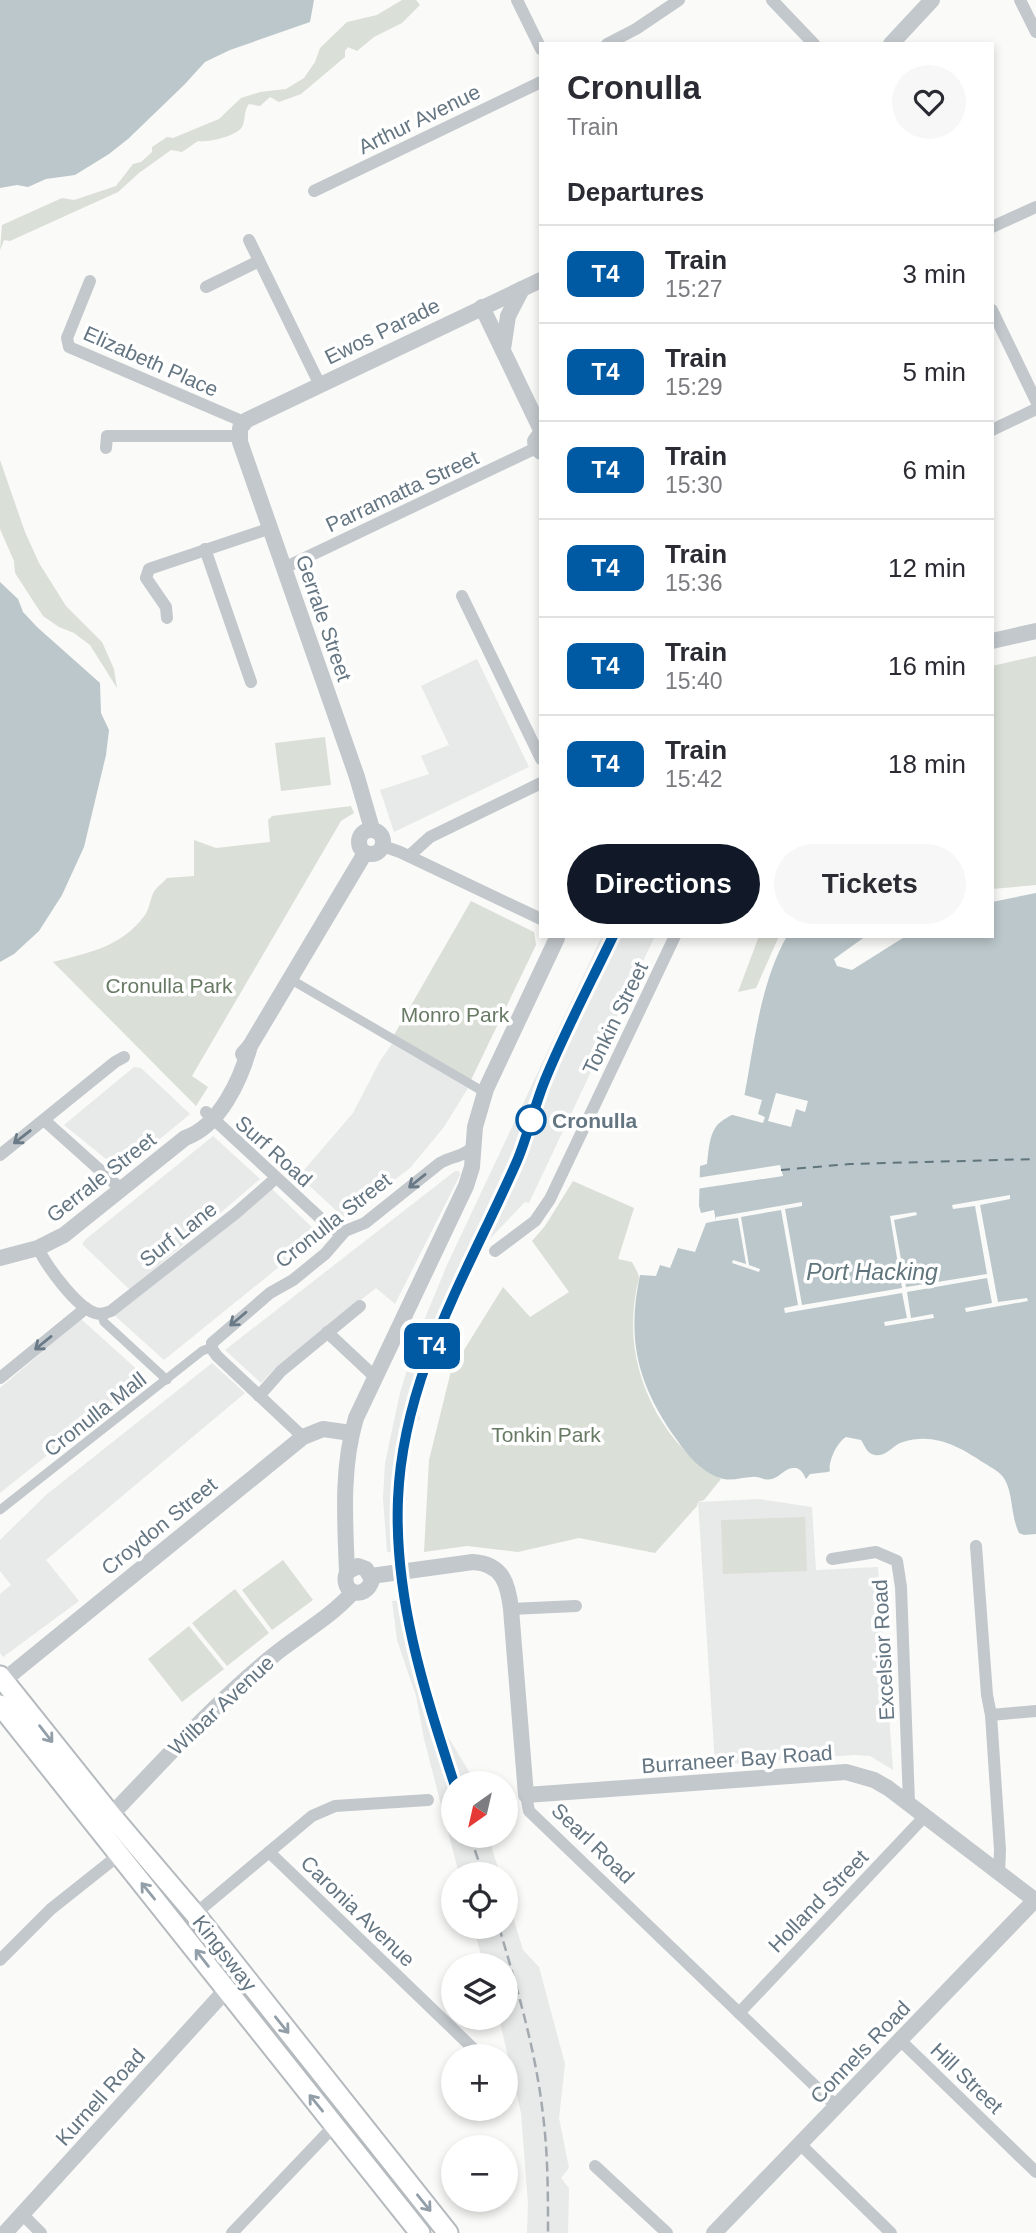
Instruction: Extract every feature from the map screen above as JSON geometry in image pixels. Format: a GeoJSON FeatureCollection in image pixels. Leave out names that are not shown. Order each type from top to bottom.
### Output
{"type":"FeatureCollection","features":[{"type":"Feature","properties":{"kind":"main road"},"geometry":{"type":"LineString","coordinates":[[1,1678],[20,1729]]}},
{"type":"Feature","properties":{"kind":"main road","name":"Kingsway"},"geometry":{"type":"LineString","coordinates":[[1,1678],[104,1821],[119,1855],[420,2233]]}},
{"type":"Feature","properties":{"kind":"main road","name":"Kingsway"},"geometry":{"type":"LineString","coordinates":[[0,1705],[104,1821],[194,1914],[447,2233]]}},
{"type":"Feature","properties":{"kind":"main road"},"geometry":{"type":"LineString","coordinates":[[178,1927],[194,1914]]}},
{"type":"Feature","properties":{"kind":"street"},"geometry":{"type":"LineString","coordinates":[[517,0],[539,46]]}},
{"type":"Feature","properties":{"kind":"street"},"geometry":{"type":"LineString","coordinates":[[611,42],[636,29],[679,0]]}},
{"type":"Feature","properties":{"kind":"street"},"geometry":{"type":"LineString","coordinates":[[772,0],[812,42]]}},
{"type":"Feature","properties":{"kind":"street"},"geometry":{"type":"LineString","coordinates":[[893,42],[932,0]]}},
{"type":"Feature","properties":{"kind":"street"},"geometry":{"type":"LineString","coordinates":[[1020,0],[1036,32]]}},
{"type":"Feature","properties":{"kind":"street","name":"Arthur Avenue"},"geometry":{"type":"LineString","coordinates":[[313,191],[539,83]]}},
{"type":"Feature","properties":{"kind":"street"},"geometry":{"type":"LineString","coordinates":[[994,226],[1036,207]]}},
{"type":"Feature","properties":{"kind":"street"},"geometry":{"type":"LineString","coordinates":[[249,240],[320,385]]}},
{"type":"Feature","properties":{"kind":"street"},"geometry":{"type":"LineString","coordinates":[[206,287],[259,261]]}},
{"type":"Feature","properties":{"kind":"street","name":"Elizabeth Place"},"geometry":{"type":"LineString","coordinates":[[90,281],[66,338],[69,347],[241,429]]}},
{"type":"Feature","properties":{"kind":"street","name":"Ewos Parade"},"geometry":{"type":"LineString","coordinates":[[241,429],[320,385],[539,281]]}},
{"type":"Feature","properties":{"kind":"street"},"geometry":{"type":"LineString","coordinates":[[502,351],[508,316],[522,289]]}},
{"type":"Feature","properties":{"kind":"street"},"geometry":{"type":"LineString","coordinates":[[482,307],[539,439]]}},
{"type":"Feature","properties":{"kind":"street"},"geometry":{"type":"LineString","coordinates":[[994,314],[1036,401]]}},
{"type":"Feature","properties":{"kind":"street"},"geometry":{"type":"LineString","coordinates":[[994,429],[1036,409]]}},
{"type":"Feature","properties":{"kind":"street"},"geometry":{"type":"LineString","coordinates":[[106,448],[107,436],[241,429]]}},
{"type":"Feature","properties":{"kind":"street","name":"Gerrale Street"},"geometry":{"type":"LineString","coordinates":[[241,429],[284,568],[372,829]]}},
{"type":"Feature","properties":{"kind":"street","name":"Parramatta Street"},"geometry":{"type":"LineString","coordinates":[[284,568],[539,441]]}},
{"type":"Feature","properties":{"kind":"street"},"geometry":{"type":"LineString","coordinates":[[167,618],[166,607],[148,582],[147,572],[153,567],[271,528]]}},
{"type":"Feature","properties":{"kind":"street"},"geometry":{"type":"LineString","coordinates":[[205,549],[251,682]]}},
{"type":"Feature","properties":{"kind":"street"},"geometry":{"type":"LineString","coordinates":[[462,596],[539,755]]}},
{"type":"Feature","properties":{"kind":"street"},"geometry":{"type":"LineString","coordinates":[[994,641],[1036,631]]}},
{"type":"Feature","properties":{"kind":"street"},"geometry":{"type":"LineString","coordinates":[[409,856],[430,836],[539,784]]}},
{"type":"Feature","properties":{"kind":"street"},"geometry":{"type":"LineString","coordinates":[[372,829],[382,835],[383,846],[375,853],[365,853],[360,848],[360,837],[365,831],[372,829]]}},
{"type":"Feature","properties":{"kind":"street"},"geometry":{"type":"LineString","coordinates":[[383,846],[539,918]]}},
{"type":"Feature","properties":{"kind":"street","name":"Gerrale Street"},"geometry":{"type":"LineString","coordinates":[[0,1258],[38,1248],[70,1231],[185,1138],[197,1134],[240,1075],[250,1046],[365,853]]}},
{"type":"Feature","properties":{"kind":"street"},"geometry":{"type":"LineString","coordinates":[[353,1592],[345,1583],[359,1571],[346,1547],[345,1485],[353,1425],[466,1186],[472,1167],[475,1127],[484,1093],[559,938]]}},
{"type":"Feature","properties":{"kind":"street","name":"Tonkin Street"},"geometry":{"type":"LineString","coordinates":[[495,1251],[535,1221],[550,1199],[674,938]]}},
{"type":"Feature","properties":{"kind":"street"},"geometry":{"type":"LineString","coordinates":[[290,979],[484,1093]]}},
{"type":"Feature","properties":{"kind":"street"},"geometry":{"type":"LineString","coordinates":[[0,1155],[124,1057]]}},
{"type":"Feature","properties":{"kind":"street","name":"Surf Road"},"geometry":{"type":"LineString","coordinates":[[209,1116],[332,1229],[345,1231]]}},
{"type":"Feature","properties":{"kind":"street"},"geometry":{"type":"LineString","coordinates":[[44,1120],[121,1189]]}},
{"type":"Feature","properties":{"kind":"street","name":"Cronulla Street"},"geometry":{"type":"LineString","coordinates":[[212,1347],[221,1333],[260,1301],[300,1275],[325,1254],[345,1231],[365,1223],[440,1163],[464,1155],[473,1146]]}},
{"type":"Feature","properties":{"kind":"street","name":"Surf Lane"},"geometry":{"type":"LineString","coordinates":[[101,1314],[111,1311],[236,1213],[275,1178]]}},
{"type":"Feature","properties":{"kind":"street"},"geometry":{"type":"LineString","coordinates":[[38,1248],[54,1276],[86,1308],[101,1314],[104,1322],[167,1380]]}},
{"type":"Feature","properties":{"kind":"street"},"geometry":{"type":"LineString","coordinates":[[259,1396],[281,1371],[360,1306]]}},
{"type":"Feature","properties":{"kind":"street"},"geometry":{"type":"LineString","coordinates":[[0,1378],[86,1308]]}},
{"type":"Feature","properties":{"kind":"street"},"geometry":{"type":"LineString","coordinates":[[327,1332],[374,1376]]}},
{"type":"Feature","properties":{"kind":"street"},"geometry":{"type":"LineString","coordinates":[[212,1347],[216,1356],[303,1437]]}},
{"type":"Feature","properties":{"kind":"street","name":"Cronulla Mall"},"geometry":{"type":"LineString","coordinates":[[0,1510],[202,1351],[212,1347]]}},
{"type":"Feature","properties":{"kind":"street","name":"Croydon Street"},"geometry":{"type":"LineString","coordinates":[[1,1678],[303,1437],[323,1429],[353,1425]]}},
{"type":"Feature","properties":{"kind":"street"},"geometry":{"type":"LineString","coordinates":[[976,1546],[985,1682],[991,1715],[1000,1850],[999,1873]]}},
{"type":"Feature","properties":{"kind":"street","name":"Excelsior Road"},"geometry":{"type":"LineString","coordinates":[[832,1559],[876,1552],[897,1561],[901,1587],[909,1803]]}},
{"type":"Feature","properties":{"kind":"street","name":"Searl Road"},"geometry":{"type":"LineString","coordinates":[[359,1571],[391,1572],[482,1562],[498,1571],[506,1581],[511,1609],[529,1811],[837,2107]]}},
{"type":"Feature","properties":{"kind":"street","name":"Wilbar Avenue"},"geometry":{"type":"LineString","coordinates":[[104,1821],[200,1722],[270,1658],[338,1607],[353,1592],[362,1593],[369,1588],[359,1571]]}},
{"type":"Feature","properties":{"kind":"street"},"geometry":{"type":"LineString","coordinates":[[511,1609],[576,1606]]}},
{"type":"Feature","properties":{"kind":"street"},"geometry":{"type":"LineString","coordinates":[[991,1715],[1036,1711]]}},
{"type":"Feature","properties":{"kind":"street","name":"Burraneer Bay Road"},"geometry":{"type":"LineString","coordinates":[[526,1795],[846,1772],[874,1780],[909,1803],[1035,1900]]}},
{"type":"Feature","properties":{"kind":"street"},"geometry":{"type":"LineString","coordinates":[[194,1914],[312,1815],[335,1806],[428,1800]]}},
{"type":"Feature","properties":{"kind":"street","name":"Holland Street"},"geometry":{"type":"LineString","coordinates":[[738,2012],[925,1816]]}},
{"type":"Feature","properties":{"kind":"street","name":"Caronia Avenue"},"geometry":{"type":"LineString","coordinates":[[269,1852],[469,2044]]}},
{"type":"Feature","properties":{"kind":"street"},"geometry":{"type":"LineString","coordinates":[[0,1960],[51,1909],[119,1855]]}},
{"type":"Feature","properties":{"kind":"street","name":"Connels Road"},"geometry":{"type":"LineString","coordinates":[[714,2233],[1035,1900]]}},
{"type":"Feature","properties":{"kind":"street","name":"Kurnell Road"},"geometry":{"type":"LineString","coordinates":[[5,2233],[226,1990]]}},
{"type":"Feature","properties":{"kind":"street","name":"Hill Street"},"geometry":{"type":"LineString","coordinates":[[900,2040],[1036,2172]]}},
{"type":"Feature","properties":{"kind":"street"},"geometry":{"type":"LineString","coordinates":[[232,2233],[334,2126]]}},
{"type":"Feature","properties":{"kind":"street"},"geometry":{"type":"LineString","coordinates":[[800,2144],[891,2233]]}},
{"type":"Feature","properties":{"kind":"street"},"geometry":{"type":"LineString","coordinates":[[595,2166],[667,2233]]}},
{"type":"Feature","properties":{"kind":"street"},"geometry":{"type":"LineString","coordinates":[[22,2214],[41,2233]]}},
{"type":"Feature","properties":{"kind":"shaded area"},"geometry":{"type":"Polygon","coordinates":[[[477,659],[529,767],[394,832],[380,790],[429,774],[421,756],[449,745],[421,686],[477,659]]]}},
{"type":"Feature","properties":{"kind":"shaded area"},"geometry":{"type":"Polygon","coordinates":[[[601,938],[654,938],[529,1203],[525,1202],[481,1248],[447,1323],[417,1410],[420,1418],[414,1427],[404,1494],[407,1498],[403,1505],[403,1551],[387,1552],[383,1498],[385,1463],[400,1393],[416,1340],[447,1265],[601,938]]]}},
{"type":"Feature","properties":{"kind":"shaded area"},"geometry":{"type":"Polygon","coordinates":[[[392,1044],[468,1088],[444,1127],[410,1168],[344,1218],[299,1176],[353,1113],[392,1044]]]}},
{"type":"Feature","properties":{"kind":"shaded area"},"geometry":{"type":"Polygon","coordinates":[[[134,1067],[141,1068],[190,1114],[121,1171],[64,1125],[134,1067]]]}},
{"type":"Feature","properties":{"kind":"shaded area"},"geometry":{"type":"Polygon","coordinates":[[[213,1136],[260,1179],[130,1290],[82,1244],[213,1136]]]}},
{"type":"Feature","properties":{"kind":"shaded area"},"geometry":{"type":"Polygon","coordinates":[[[455,1171],[459,1171],[460,1175],[395,1304],[376,1288],[276,1367],[261,1383],[225,1350],[455,1171]]]}},
{"type":"Feature","properties":{"kind":"shaded area"},"geometry":{"type":"Polygon","coordinates":[[[271,1188],[317,1232],[316,1237],[164,1360],[114,1315],[271,1188]]]}},
{"type":"Feature","properties":{"kind":"shaded area"},"geometry":{"type":"Polygon","coordinates":[[[81,1319],[142,1374],[141,1380],[0,1493],[0,1388],[81,1319]]]}},
{"type":"Feature","properties":{"kind":"shaded area"},"geometry":{"type":"Polygon","coordinates":[[[212,1363],[245,1393],[46,1560],[79,1601],[3,1657],[0,1653],[0,1594],[11,1585],[0,1571],[0,1540],[46,1495],[212,1363]]]}},
{"type":"Feature","properties":{"kind":"shaded area"},"geometry":{"type":"Polygon","coordinates":[[[759,1499],[812,1507],[816,1570],[878,1567],[893,1770],[870,1756],[854,1755],[715,1765],[698,1502],[759,1499]]]}},
{"type":"Feature","properties":{"kind":"shaded area"},"geometry":{"type":"Polygon","coordinates":[[[407,1600],[421,1666],[442,1727],[469,1771],[441,1771],[441,1805],[416,1696],[397,1640],[392,1601],[407,1600]]]}},
{"type":"Feature","properties":{"kind":"shaded area"},"geometry":{"type":"Polygon","coordinates":[[[452,1848],[492,1848],[496,1862],[456,1862],[452,1848]]]}},
{"type":"Feature","properties":{"kind":"shaded area"},"geometry":{"type":"Polygon","coordinates":[[[518,1934],[523,1950],[539,1967],[565,2064],[559,2118],[569,2168],[561,2178],[569,2188],[568,2233],[527,2233],[528,2204],[518,2100],[518,2044],[505,2044],[502,2030],[518,2030],[518,1953],[481,1953],[476,1939],[518,1939],[518,1934]]]}},
{"type":"Feature","properties":{"kind":"green space"},"geometry":{"type":"Polygon","coordinates":[[[402,0],[416,0],[420,5],[402,23],[374,37],[357,51],[348,47],[345,57],[301,94],[279,102],[270,97],[260,106],[249,104],[242,127],[234,133],[215,140],[198,141],[182,152],[171,150],[118,192],[10,241],[4,240],[0,250],[2,225],[62,198],[74,200],[116,186],[133,164],[141,162],[152,152],[152,147],[167,137],[173,138],[219,119],[241,98],[260,92],[286,89],[304,78],[315,62],[320,48],[347,22],[377,15],[402,0]]]}},
{"type":"Feature","properties":{"kind":"green space"},"geometry":{"type":"Polygon","coordinates":[[[0,460],[25,532],[39,563],[66,606],[102,642],[114,669],[117,688],[90,645],[43,616],[15,573],[14,561],[0,529],[0,460]]]}},
{"type":"Feature","properties":{"kind":"green space"},"geometry":{"type":"Polygon","coordinates":[[[1036,656],[1036,885],[994,889],[994,666],[1036,656]]]}},
{"type":"Feature","properties":{"kind":"green space"},"geometry":{"type":"Polygon","coordinates":[[[325,737],[331,785],[281,791],[275,743],[325,737]]]}},
{"type":"Feature","properties":{"kind":"green space","name":"Cronulla Park"},"geometry":{"type":"Polygon","coordinates":[[[351,806],[354,813],[341,821],[192,1076],[208,1087],[196,1106],[53,962],[91,952],[126,935],[145,915],[155,890],[167,878],[194,876],[194,840],[216,848],[270,842],[268,820],[272,816],[351,806]]]}},
{"type":"Feature","properties":{"kind":"green space","name":"Monro Park"},"geometry":{"type":"Polygon","coordinates":[[[471,901],[534,932],[536,945],[471,1080],[394,1035],[471,901]]]}},
{"type":"Feature","properties":{"kind":"green space"},"geometry":{"type":"Polygon","coordinates":[[[758,938],[778,938],[756,988],[738,992],[758,938]]]}},
{"type":"Feature","properties":{"kind":"green space","name":"Tonkin Park"},"geometry":{"type":"Polygon","coordinates":[[[573,1181],[634,1208],[618,1259],[632,1262],[639,1277],[633,1325],[639,1371],[657,1414],[670,1433],[685,1451],[721,1479],[655,1553],[579,1538],[518,1552],[467,1546],[424,1552],[429,1460],[451,1371],[503,1287],[530,1317],[569,1292],[532,1241],[545,1226],[573,1181]]]}},
{"type":"Feature","properties":{"kind":"green space"},"geometry":{"type":"Polygon","coordinates":[[[805,1517],[807,1571],[723,1574],[721,1520],[805,1517]]]}},
{"type":"Feature","properties":{"kind":"green space"},"geometry":{"type":"Polygon","coordinates":[[[283,1560],[313,1600],[272,1630],[242,1590],[283,1560]]]}},
{"type":"Feature","properties":{"kind":"green space"},"geometry":{"type":"Polygon","coordinates":[[[235,1589],[269,1633],[227,1666],[192,1623],[235,1589]]]}},
{"type":"Feature","properties":{"kind":"green space"},"geometry":{"type":"Polygon","coordinates":[[[189,1626],[224,1669],[182,1702],[148,1659],[189,1626]]]}},
{"type":"Feature","properties":{"kind":"green space"},"geometry":{"type":"Polygon","coordinates":[[[258,2009],[390,2176],[399,2192],[254,2012],[258,2009]]]}},
{"type":"Feature","properties":{"kind":"water"},"geometry":{"type":"Polygon","coordinates":[[[0,0],[314,0],[310,22],[230,50],[205,62],[128,139],[75,175],[46,179],[28,187],[17,185],[0,188],[0,0]]]}},
{"type":"Feature","properties":{"kind":"water"},"geometry":{"type":"Polygon","coordinates":[[[0,582],[18,599],[23,612],[37,627],[100,683],[101,713],[109,730],[106,755],[84,847],[62,895],[39,931],[14,954],[0,962],[0,582]]]}},
{"type":"Feature","properties":{"kind":"water","name":"Port Hacking"},"geometry":{"type":"Polygon","coordinates":[[[1036,893],[1036,1534],[1019,1533],[1008,1486],[1001,1475],[966,1452],[936,1440],[914,1439],[883,1454],[875,1455],[868,1451],[861,1440],[846,1437],[834,1452],[830,1471],[810,1474],[806,1479],[797,1468],[769,1479],[755,1477],[728,1480],[713,1475],[685,1451],[664,1420],[644,1381],[635,1342],[636,1299],[640,1275],[656,1276],[660,1265],[670,1268],[678,1248],[695,1252],[706,1223],[716,1221],[714,1210],[701,1213],[700,1166],[707,1164],[714,1129],[743,1103],[764,996],[786,938],[863,938],[834,959],[837,966],[852,970],[903,938],[994,938],[994,902],[1036,893]]]}},
{"type":"Feature","properties":{"kind":"pier"},"geometry":{"type":"Polygon","coordinates":[[[776,1093],[808,1101],[805,1112],[796,1109],[791,1127],[768,1121],[776,1093]]]}},
{"type":"Feature","properties":{"kind":"pier"},"geometry":{"type":"Polygon","coordinates":[[[741,1094],[762,1100],[758,1114],[765,1117],[763,1123],[729,1114],[737,1109],[741,1094]]]}},
{"type":"Feature","properties":{"kind":"pier"},"geometry":{"type":"Polygon","coordinates":[[[780,1165],[783,1176],[696,1189],[696,1178],[780,1165]]]}},
{"type":"Feature","properties":{"kind":"pier"},"geometry":{"type":"Polygon","coordinates":[[[1010,1195],[1010,1199],[980,1205],[998,1302],[1027,1298],[1028,1301],[966,1312],[965,1308],[992,1303],[987,1278],[907,1292],[911,1318],[933,1314],[934,1318],[885,1326],[884,1322],[907,1318],[902,1293],[785,1313],[784,1308],[798,1305],[781,1210],[741,1217],[749,1265],[760,1269],[759,1272],[732,1263],[733,1260],[746,1264],[738,1218],[716,1221],[716,1217],[802,1202],[802,1206],[785,1209],[802,1305],[902,1288],[890,1216],[916,1212],[917,1215],[894,1220],[906,1287],[987,1274],[975,1206],[953,1209],[952,1205],[1010,1195]]]}},
{"type":"Feature","properties":{"kind":"ferry route"},"geometry":{"type":"LineString","coordinates":[[781,1170],[850,1164],[1036,1159]]}},
{"type":"Feature","properties":{"kind":"railway"},"geometry":{"type":"LineString","coordinates":[[450,1771],[421,1680],[404,1605],[398,1523],[406,1443],[426,1363],[440,1324],[517,1161],[541,1090],[612,938]]}},
{"type":"Feature","properties":{"kind":"railway"},"geometry":{"type":"LineString","coordinates":[[474,1848],[479,1862]]}},
{"type":"Feature","properties":{"kind":"railway"},"geometry":{"type":"LineString","coordinates":[[502,1939],[525,2020],[540,2091],[547,2159],[548,2233]]}},
{"type":"Feature","properties":{"kind":"train","name":"T4"},"geometry":{"type":"LineString","coordinates":[[450,1771],[412,1646],[403,1600],[398,1552],[398,1498],[405,1441],[419,1382],[440,1323],[517,1160],[545,1080],[612,938]]}},
{"type":"Feature","properties":{"kind":"place","name":"Cronulla"},"geometry":{"type":"Point","coordinates":[531,1120]}}]}
